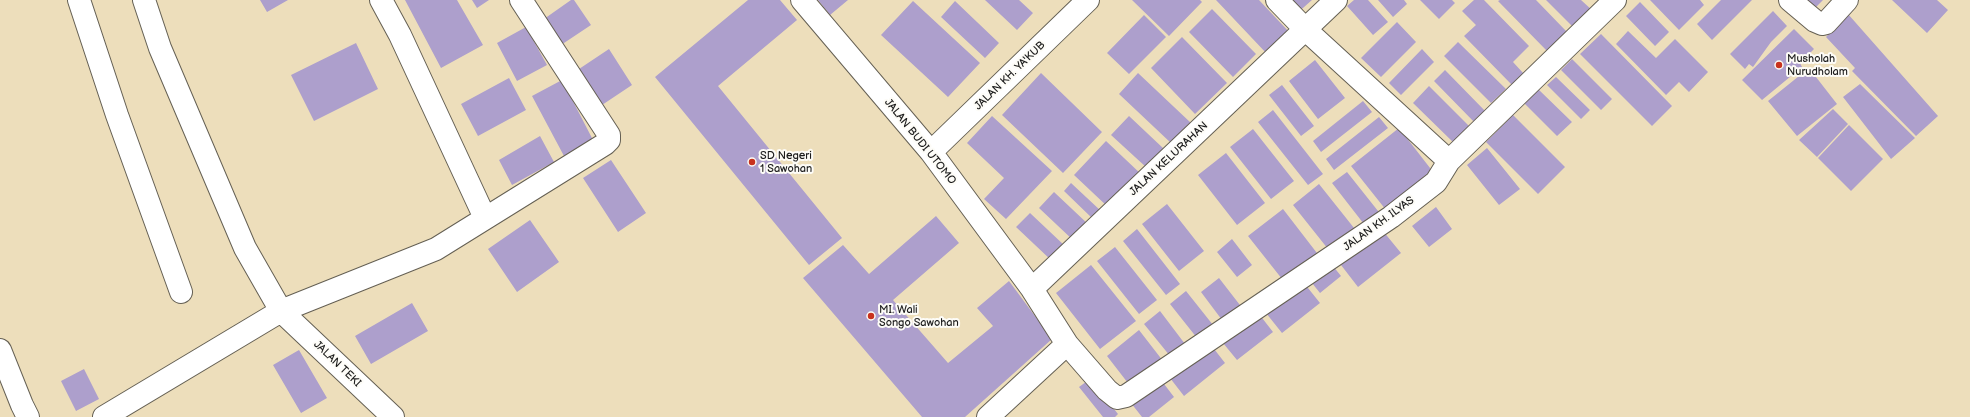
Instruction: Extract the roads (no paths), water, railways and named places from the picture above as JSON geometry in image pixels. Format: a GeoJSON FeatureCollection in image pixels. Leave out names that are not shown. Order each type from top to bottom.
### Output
{"type":"FeatureCollection","features":[{"type":"Feature","properties":{"kind":"street"},"geometry":{"type":"LineString","coordinates":[[79,0],[117,115],[180,292]]}},
{"type":"Feature","properties":{"kind":"street","name":"JALAN TEKI"},"geometry":{"type":"LineString","coordinates":[[144,0],[160,48],[245,248],[282,311],[393,417]]}},
{"type":"Feature","properties":{"kind":"street"},"geometry":{"type":"LineString","coordinates":[[381,0],[400,35],[485,218]]}},
{"type":"Feature","properties":{"kind":"street"},"geometry":{"type":"LineString","coordinates":[[104,417],[282,311],[436,249],[586,157],[609,140],[609,134],[521,0]]}},
{"type":"Feature","properties":{"kind":"street","name":"JALAN BUDI UTOMO"},"geometry":{"type":"LineString","coordinates":[[802,0],[931,152],[1032,289],[1067,344],[1107,390]]}},
{"type":"Feature","properties":{"kind":"street","name":"JALAN KH. YA'KUB"},"geometry":{"type":"LineString","coordinates":[[931,152],[1088,0]]}},
{"type":"Feature","properties":{"kind":"street"},"geometry":{"type":"LineString","coordinates":[[1277,0],[1306,30],[1449,161]]}},
{"type":"Feature","properties":{"kind":"street","name":"JALAN KELURAHAN"},"geometry":{"type":"LineString","coordinates":[[1032,289],[1336,0]]}},
{"type":"Feature","properties":{"kind":"street","name":"JALAN KH. ILYAS"},"geometry":{"type":"LineString","coordinates":[[1107,390],[1116,398],[1126,396],[1392,217],[1436,182],[1449,161],[1615,0]]}},
{"type":"Feature","properties":{"kind":"street"},"geometry":{"type":"LineString","coordinates":[[1790,0],[1815,21],[1822,24],[1826,23],[1847,0]]}},
{"type":"Feature","properties":{"kind":"street"},"geometry":{"type":"LineString","coordinates":[[988,417],[1067,344]]}},
{"type":"Feature","properties":{"kind":"street"},"geometry":{"type":"LineString","coordinates":[[0,350],[28,417]]}},
{"type":"Feature","properties":{"kind":"place","name":"Musholah Nurudholam"},"geometry":{"type":"Point","coordinates":[1779,65]}},
{"type":"Feature","properties":{"kind":"place","name":"SD Negeri 1 Sawohan"},"geometry":{"type":"Point","coordinates":[752,162]}},
{"type":"Feature","properties":{"kind":"place","name":"MI. Wali Songo Sawohan"},"geometry":{"type":"Point","coordinates":[871,316]}}]}
